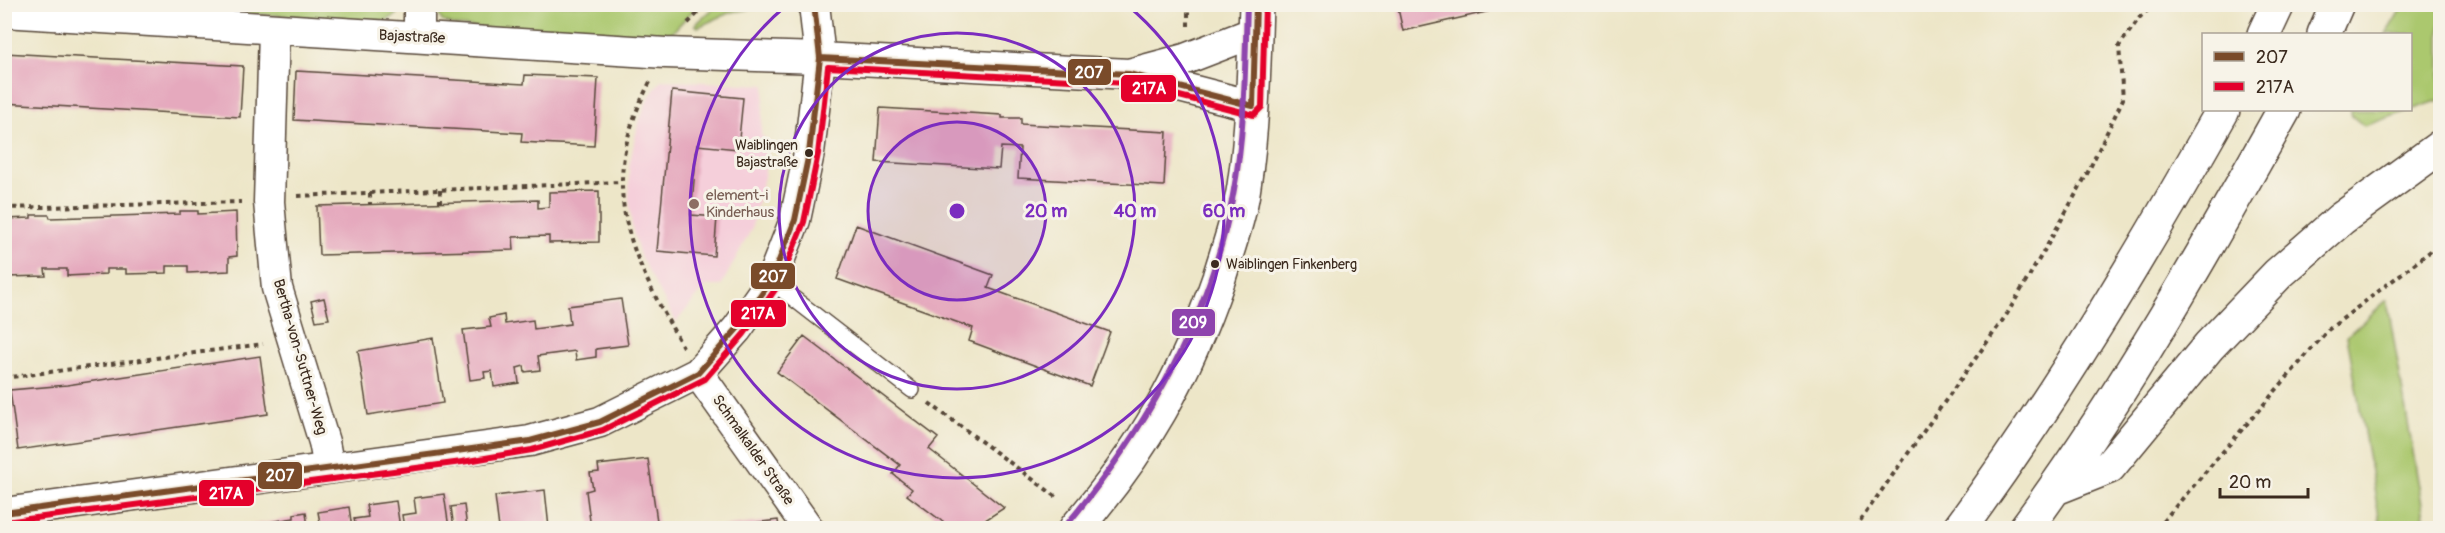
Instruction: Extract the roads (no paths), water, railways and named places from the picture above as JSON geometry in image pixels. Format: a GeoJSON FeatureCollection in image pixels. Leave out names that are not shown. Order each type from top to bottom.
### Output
{"type":"FeatureCollection","features":[{"type":"Feature","properties":{"kind":"main road"},"geometry":{"type":"LineString","coordinates":[[2264,33],[2278,4]]}},
{"type":"Feature","properties":{"kind":"main road"},"geometry":{"type":"LineString","coordinates":[[2324,33],[2337,4]]}},
{"type":"Feature","properties":{"kind":"main road"},"geometry":{"type":"LineString","coordinates":[[1076,528],[1151,430],[1177,383],[1202,326],[1225,260],[1244,188],[1253,106],[1256,18]]}},
{"type":"Feature","properties":{"kind":"main road"},"geometry":{"type":"LineString","coordinates":[[1960,528],[2011,459],[2145,248],[2222,111]]}},
{"type":"Feature","properties":{"kind":"main road"},"geometry":{"type":"LineString","coordinates":[[2026,528],[2082,450],[2199,261],[2283,111]]}},
{"type":"Feature","properties":{"kind":"main road"},"geometry":{"type":"LineString","coordinates":[[2056,488],[2109,467],[2208,346],[2278,274],[2341,219],[2440,147]]}},
{"type":"Feature","properties":{"kind":"street"},"geometry":{"type":"LineString","coordinates":[[418,37],[419,4]]}},
{"type":"Feature","properties":{"kind":"street"},"geometry":{"type":"LineString","coordinates":[[4,513],[329,468],[460,453],[530,441],[600,422],[698,373],[737,329],[771,281],[795,220],[809,153],[820,58],[814,4]]}},
{"type":"Feature","properties":{"kind":"street","name":"Bajastraße"},"geometry":{"type":"LineString","coordinates":[[23,10],[274,30],[666,53],[820,58],[1129,74]]}},
{"type":"Feature","properties":{"kind":"street"},"geometry":{"type":"LineString","coordinates":[[1129,74],[1185,59],[1256,18]]}},
{"type":"Feature","properties":{"kind":"street","name":"Bertha-von-Suttner-Weg"},"geometry":{"type":"LineString","coordinates":[[274,30],[269,199],[277,288],[324,442],[329,468]]}},
{"type":"Feature","properties":{"kind":"street"},"geometry":{"type":"LineString","coordinates":[[1129,74],[1253,106]]}},
{"type":"Feature","properties":{"kind":"street","name":"Schmalkalder Straße"},"geometry":{"type":"LineString","coordinates":[[698,373],[808,528]]}},
{"type":"Feature","properties":{"kind":"lane"},"geometry":{"type":"LineString","coordinates":[[771,281],[912,390]]}},
{"type":"Feature","properties":{"kind":"place","name":"Waiblingen Bajastraße"},"geometry":{"type":"Point","coordinates":[809,153]}},
{"type":"Feature","properties":{"kind":"place","name":"element-i Kinderhaus"},"geometry":{"type":"Point","coordinates":[694,204]}},
{"type":"Feature","properties":{"kind":"place","name":"Waiblingen Finkenberg"},"geometry":{"type":"Point","coordinates":[1215,264]}}]}
